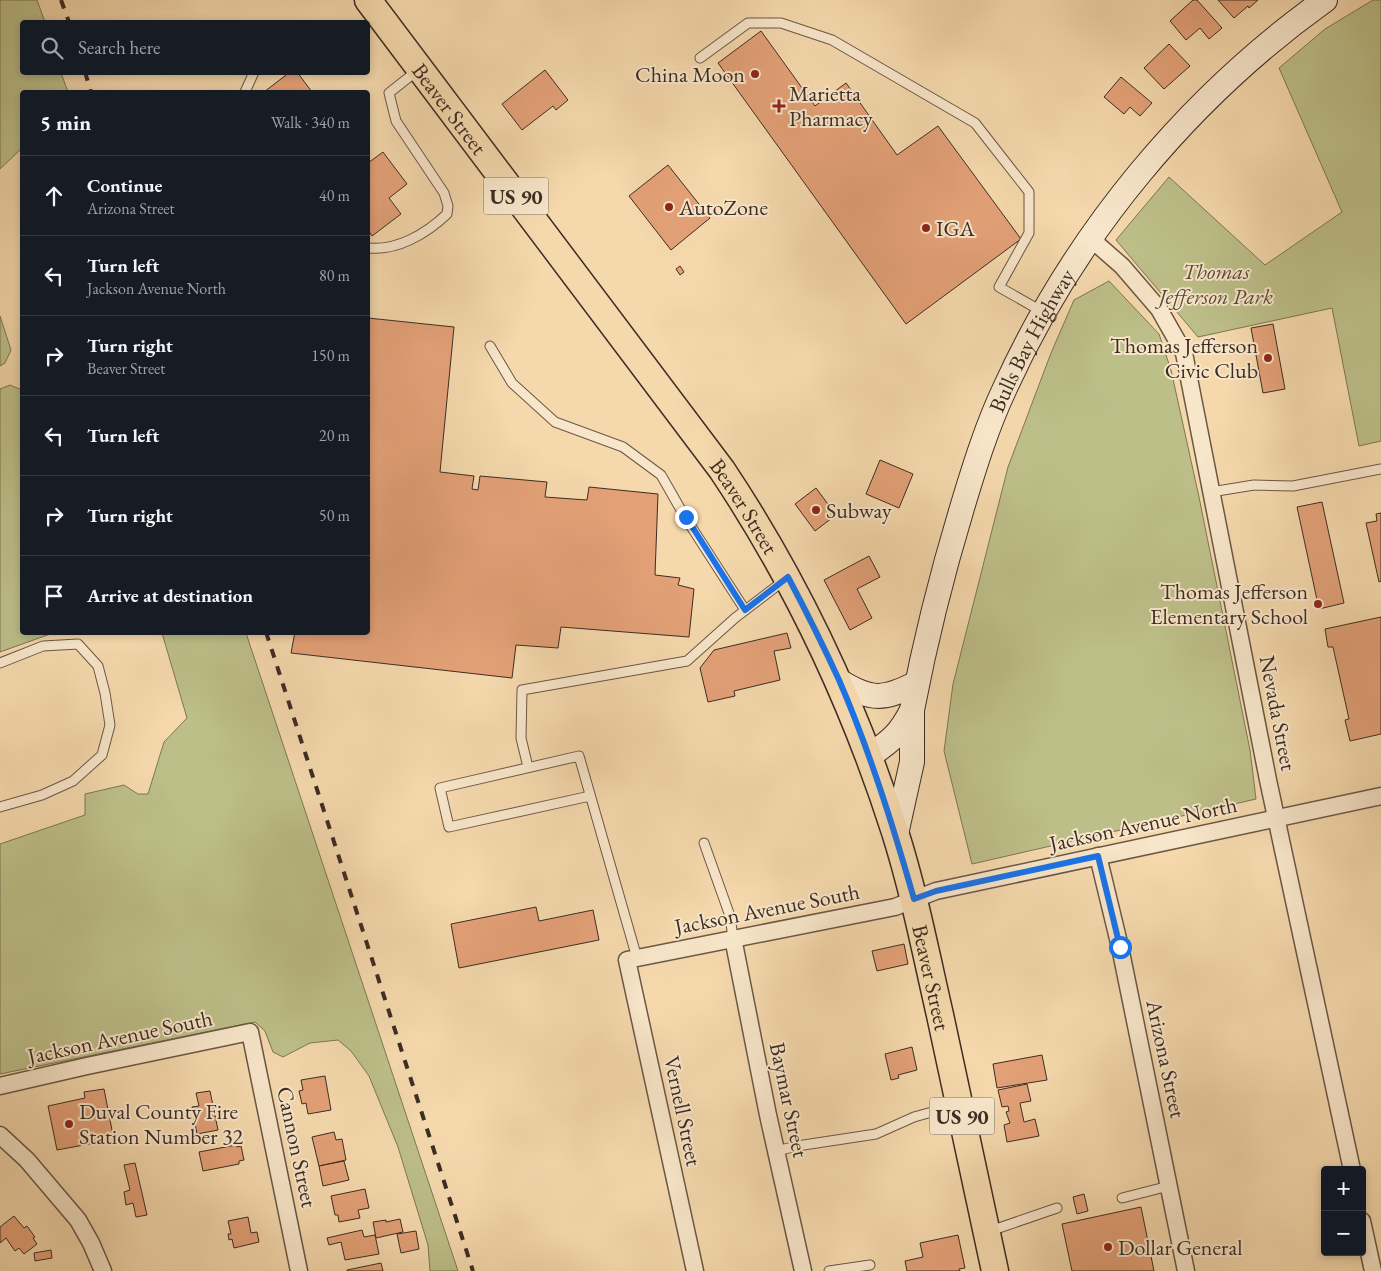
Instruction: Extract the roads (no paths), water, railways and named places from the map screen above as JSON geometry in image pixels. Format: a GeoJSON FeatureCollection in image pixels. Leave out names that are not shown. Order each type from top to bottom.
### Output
{"type":"FeatureCollection","features":[{"type":"Feature","properties":{"kind":"main road","name":"Beaver Street"},"geometry":{"type":"LineString","coordinates":[[368,0],[722,470],[788,577],[814,628],[839,681],[869,756],[896,834],[914,899],[996,1271]]}},
{"type":"Feature","properties":{"kind":"main road","name":"Bulls Bay Highway"},"geometry":{"type":"LineString","coordinates":[[869,756],[894,739],[912,710],[946,559],[984,440],[1004,389],[1030,337],[1073,264],[1094,235],[1104,217],[1174,133],[1204,102],[1300,18],[1325,0]]}},
{"type":"Feature","properties":{"kind":"main road"},"geometry":{"type":"LineString","coordinates":[[839,681],[853,690],[871,696],[900,692],[917,683]]}},
{"type":"Feature","properties":{"kind":"main road"},"geometry":{"type":"LineString","coordinates":[[896,834],[912,762],[912,710]]}},
{"type":"Feature","properties":{"kind":"street","name":"Nevada Street"},"geometry":{"type":"LineString","coordinates":[[1094,235],[1098,245],[1122,266],[1159,309],[1184,353],[1278,819],[1351,1166]]}},
{"type":"Feature","properties":{"kind":"street","name":"Jackson Avenue North"},"geometry":{"type":"LineString","coordinates":[[914,899],[936,891],[1381,796]]}},
{"type":"Feature","properties":{"kind":"street","name":"Arizona Street"},"geometry":{"type":"LineString","coordinates":[[1098,856],[1120,947],[1186,1271]]}},
{"type":"Feature","properties":{"kind":"street","name":"Jackson Avenue South"},"geometry":{"type":"LineString","coordinates":[[632,959],[895,907],[914,899]]}},
{"type":"Feature","properties":{"kind":"street","name":"Baymar Street"},"geometry":{"type":"LineString","coordinates":[[733,938],[776,1151],[803,1271]]}},
{"type":"Feature","properties":{"kind":"street","name":"Vernell Street"},"geometry":{"type":"LineString","coordinates":[[632,959],[695,1271]]}},
{"type":"Feature","properties":{"kind":"street","name":"Jackson Avenue South"},"geometry":{"type":"LineString","coordinates":[[0,1086],[250,1032]]}},
{"type":"Feature","properties":{"kind":"street","name":"Cannon Street"},"geometry":{"type":"LineString","coordinates":[[250,1032],[299,1271]]}},
{"type":"Feature","properties":{"kind":"street"},"geometry":{"type":"LineString","coordinates":[[0,1135],[27,1160],[78,1220],[91,1243],[103,1271]]}},
{"type":"Feature","properties":{"kind":"street"},"geometry":{"type":"LineString","coordinates":[[1366,1241],[1372,1271]]}},
{"type":"Feature","properties":{"kind":"lane"},"geometry":{"type":"LineString","coordinates":[[700,58],[748,23],[780,23],[832,40],[975,123],[1029,192],[1029,233],[999,287],[1045,312]]}},
{"type":"Feature","properties":{"kind":"lane"},"geometry":{"type":"LineString","coordinates":[[370,248],[380,249],[406,242],[439,222],[447,214],[448,206],[444,193],[396,121],[389,93],[420,69]]}},
{"type":"Feature","properties":{"kind":"lane"},"geometry":{"type":"LineString","coordinates":[[246,90],[253,75]]}},
{"type":"Feature","properties":{"kind":"lane"},"geometry":{"type":"LineString","coordinates":[[490,346],[512,383],[555,422],[623,447],[661,475],[745,610]]}},
{"type":"Feature","properties":{"kind":"lane"},"geometry":{"type":"LineString","coordinates":[[1211,492],[1254,486],[1293,486],[1381,468]]}},
{"type":"Feature","properties":{"kind":"lane"},"geometry":{"type":"LineString","coordinates":[[528,768],[521,738],[522,690],[687,661],[745,610],[788,577]]}},
{"type":"Feature","properties":{"kind":"lane"},"geometry":{"type":"LineString","coordinates":[[0,662],[43,646],[78,644],[98,666],[110,725],[102,755],[73,781],[42,795],[0,807]]}},
{"type":"Feature","properties":{"kind":"lane"},"geometry":{"type":"LineString","coordinates":[[590,796],[449,827],[440,788],[579,756],[590,796],[632,959]]}},
{"type":"Feature","properties":{"kind":"lane"},"geometry":{"type":"LineString","coordinates":[[704,843],[730,916],[733,938]]}},
{"type":"Feature","properties":{"kind":"lane"},"geometry":{"type":"LineString","coordinates":[[776,1151],[876,1134],[914,1117],[959,1104]]}},
{"type":"Feature","properties":{"kind":"lane"},"geometry":{"type":"LineString","coordinates":[[1122,1198],[1169,1186]]}},
{"type":"Feature","properties":{"kind":"lane"},"geometry":{"type":"LineString","coordinates":[[987,1232],[1057,1208]]}},
{"type":"Feature","properties":{"kind":"lane"},"geometry":{"type":"LineString","coordinates":[[829,1271],[870,1265]]}},
{"type":"Feature","properties":{"kind":"railway"},"geometry":{"type":"LineString","coordinates":[[61,0],[68,20]]}},
{"type":"Feature","properties":{"kind":"railway"},"geometry":{"type":"LineString","coordinates":[[86,75],[90,90]]}},
{"type":"Feature","properties":{"kind":"railway"},"geometry":{"type":"LineString","coordinates":[[267,635],[473,1271]]}},
{"type":"Feature","properties":{"kind":"place","name":"China Moon"},"geometry":{"type":"Point","coordinates":[755,74]}},
{"type":"Feature","properties":{"kind":"place","name":"Marietta Pharmacy"},"geometry":{"type":"Point","coordinates":[779,106]}},
{"type":"Feature","properties":{"kind":"place","name":"AutoZone"},"geometry":{"type":"Point","coordinates":[669,207]}},
{"type":"Feature","properties":{"kind":"place","name":"IGA"},"geometry":{"type":"Point","coordinates":[926,228]}},
{"type":"Feature","properties":{"kind":"place","name":"Thomas Jefferson Civic Club"},"geometry":{"type":"Point","coordinates":[1268,358]}},
{"type":"Feature","properties":{"kind":"place","name":"Subway"},"geometry":{"type":"Point","coordinates":[816,510]}},
{"type":"Feature","properties":{"kind":"place","name":"Thomas Jefferson Elementary School"},"geometry":{"type":"Point","coordinates":[1318,604]}},
{"type":"Feature","properties":{"kind":"place","name":"Duval County Fire Station Number 32"},"geometry":{"type":"Point","coordinates":[69,1124]}},
{"type":"Feature","properties":{"kind":"place","name":"Dollar General"},"geometry":{"type":"Point","coordinates":[1108,1247]}},
{"type":"Feature","properties":{"kind":"park label","name":"Thomas Jefferson Park"},"geometry":{"type":"Point","coordinates":[1216,284]}}]}
